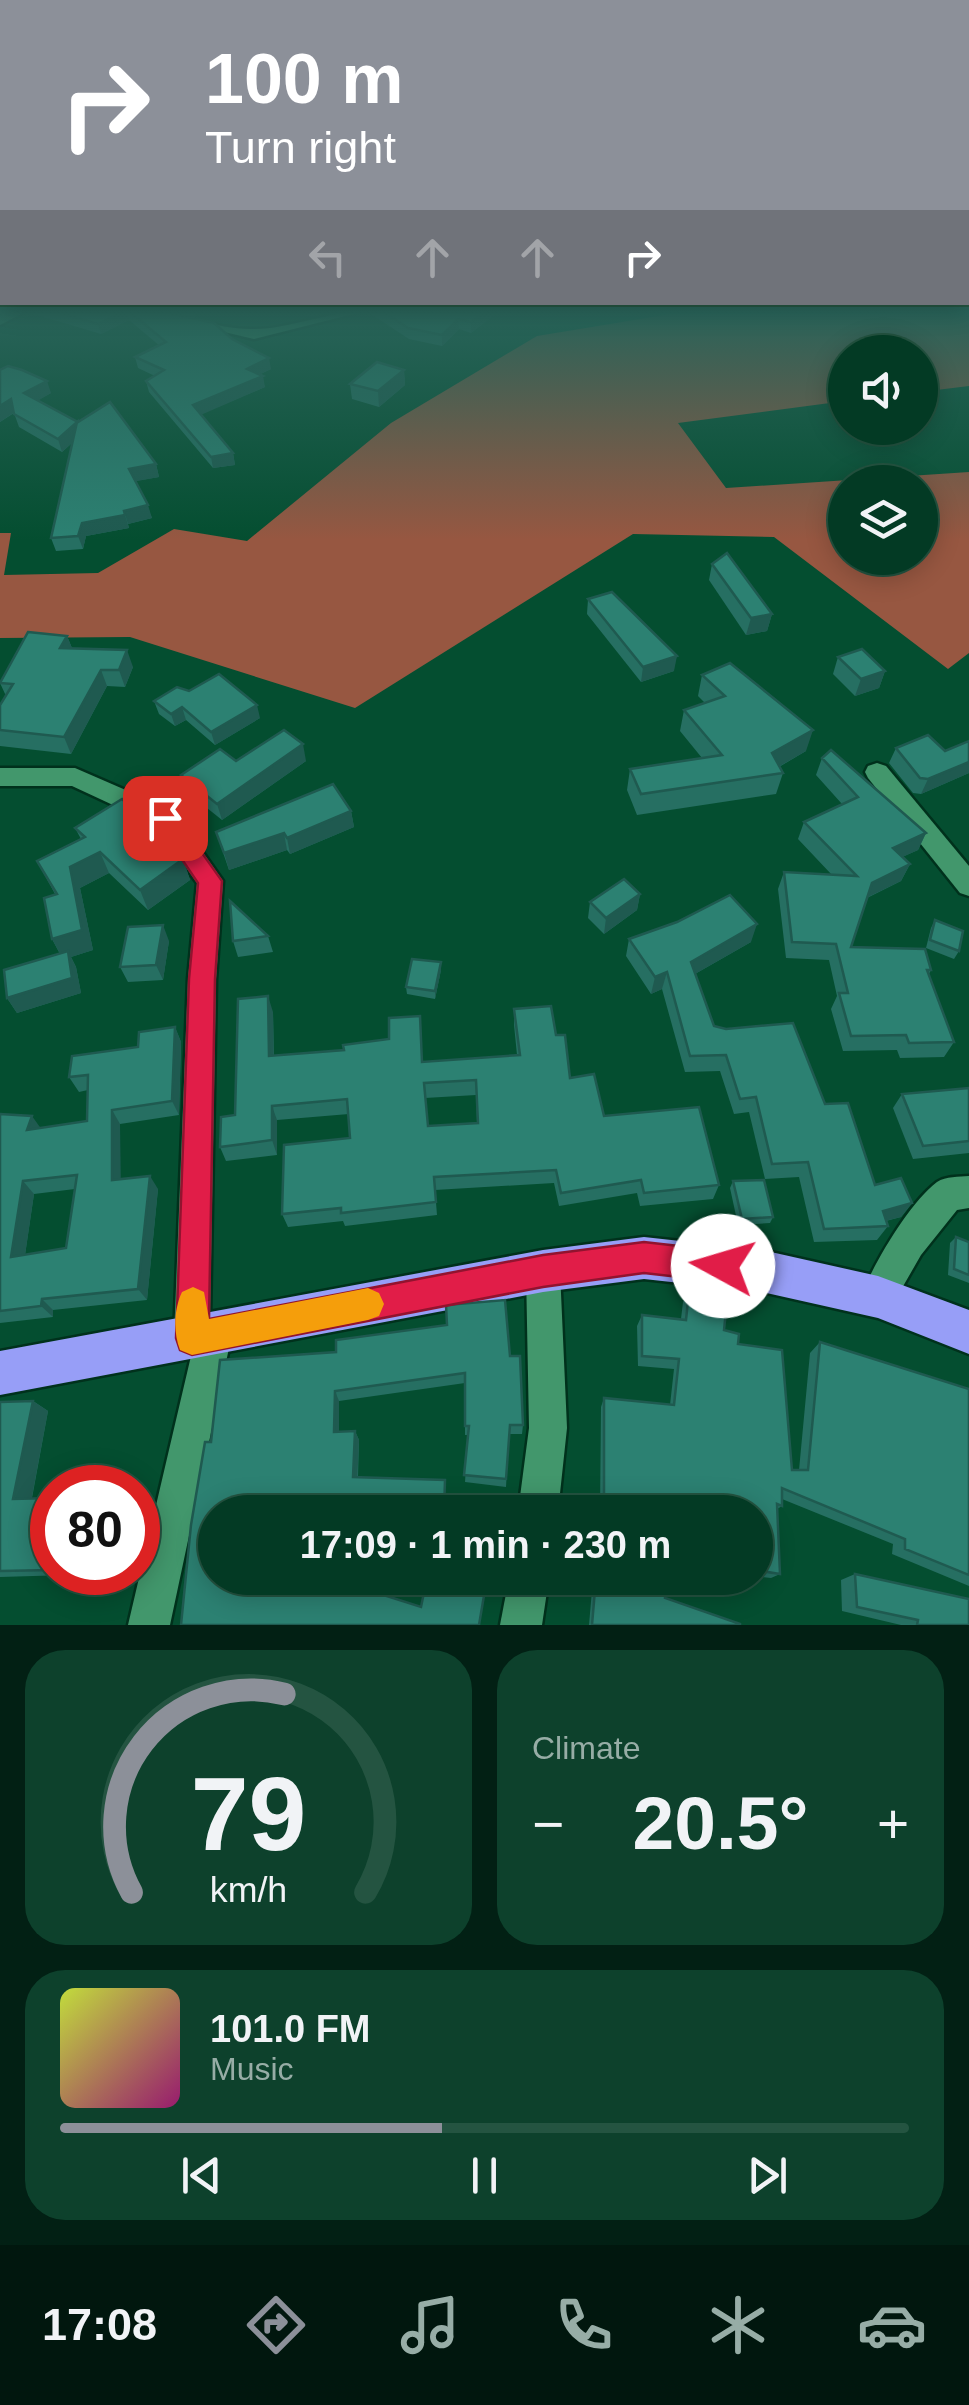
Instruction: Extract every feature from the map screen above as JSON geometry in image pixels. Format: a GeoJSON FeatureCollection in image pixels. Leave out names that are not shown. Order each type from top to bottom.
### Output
{"type":"FeatureCollection","features":[{"type":"Feature","properties":{"kind":"highway"},"geometry":{"type":"LineString","coordinates":[[0,1372],[543,1271],[644,1258],[762,1271],[878,1298],[969,1332]]}},
{"type":"Feature","properties":{"kind":"street"},"geometry":{"type":"LineString","coordinates":[[877,772],[969,884]]}},
{"type":"Feature","properties":{"kind":"street"},"geometry":{"type":"LineString","coordinates":[[0,777],[75,777],[165,818],[210,881],[202,979],[203,1336],[149,1625]]}},
{"type":"Feature","properties":{"kind":"street"},"geometry":{"type":"LineString","coordinates":[[878,1298],[900,1252],[920,1227],[949,1194],[969,1192]]}},
{"type":"Feature","properties":{"kind":"street"},"geometry":{"type":"LineString","coordinates":[[540,1495],[548,1428],[543,1271]]}},
{"type":"Feature","properties":{"kind":"street"},"geometry":{"type":"LineString","coordinates":[[521,1625],[526,1595]]}},
{"type":"Feature","properties":{"kind":"shaded area"},"geometry":{"type":"Polygon","coordinates":[[[450,388],[828,388],[828,403],[678,423],[726,488],[828,481],[828,575],[938,575],[938,474],[969,472],[969,653],[948,669],[774,537],[633,534],[355,708],[130,637],[0,638],[0,533],[11,533],[4,575],[98,573],[174,529],[247,541],[391,423],[450,388]]]}},
{"type":"Feature","properties":{"kind":"building"},"geometry":{"type":"Polygon","coordinates":[[[0,388],[34,388],[24,393],[78,422],[110,402],[156,464],[129,469],[148,505],[124,511],[125,515],[82,523],[78,536],[51,538],[77,422],[58,439],[14,414],[11,399],[0,406],[0,388]]]}},
{"type":"Feature","properties":{"kind":"building"},"geometry":{"type":"Polygon","coordinates":[[[152,388],[234,388],[193,405],[233,453],[211,457],[152,388]]]}},
{"type":"Feature","properties":{"kind":"building"},"geometry":{"type":"Polygon","coordinates":[[[727,553],[772,614],[751,618],[712,564],[727,553]]]}},
{"type":"Feature","properties":{"kind":"building"},"geometry":{"type":"Polygon","coordinates":[[[612,592],[677,656],[643,667],[588,599],[612,592]]]}},
{"type":"Feature","properties":{"kind":"building"},"geometry":{"type":"Polygon","coordinates":[[[28,632],[67,636],[60,648],[127,650],[119,670],[101,670],[64,737],[0,730],[0,705],[13,684],[0,683],[28,632]]]}},
{"type":"Feature","properties":{"kind":"building"},"geometry":{"type":"Polygon","coordinates":[[[862,649],[885,671],[861,679],[838,657],[862,649]]]}},
{"type":"Feature","properties":{"kind":"building"},"geometry":{"type":"Polygon","coordinates":[[[730,663],[813,730],[772,753],[783,773],[641,794],[630,769],[722,755],[684,710],[725,696],[702,675],[730,663]]]}},
{"type":"Feature","properties":{"kind":"building"},"geometry":{"type":"Polygon","coordinates":[[[219,674],[257,705],[211,732],[182,707],[171,714],[154,701],[177,687],[189,691],[219,674]]]}},
{"type":"Feature","properties":{"kind":"building"},"geometry":{"type":"Polygon","coordinates":[[[284,730],[303,744],[217,804],[181,775],[220,749],[236,761],[284,730]]]}},
{"type":"Feature","properties":{"kind":"building"},"geometry":{"type":"Polygon","coordinates":[[[928,735],[945,751],[969,741],[969,762],[928,779],[920,778],[896,748],[928,735]]]}},
{"type":"Feature","properties":{"kind":"building"},"geometry":{"type":"Polygon","coordinates":[[[831,750],[926,833],[893,848],[910,864],[872,883],[851,947],[925,949],[931,970],[927,970],[954,1042],[909,1043],[906,1035],[851,1036],[839,993],[848,993],[836,944],[792,942],[784,872],[857,876],[804,822],[858,797],[822,758],[831,750]]]}},
{"type":"Feature","properties":{"kind":"building"},"geometry":{"type":"Polygon","coordinates":[[[333,784],[351,811],[287,838],[284,833],[224,853],[216,832],[333,784]]]}},
{"type":"Feature","properties":{"kind":"building"},"geometry":{"type":"Polygon","coordinates":[[[122,799],[163,836],[151,845],[155,852],[172,845],[183,859],[140,890],[100,852],[70,867],[82,930],[52,939],[44,898],[57,894],[37,861],[85,837],[75,828],[122,799]]]}},
{"type":"Feature","properties":{"kind":"building"},"geometry":{"type":"Polygon","coordinates":[[[624,879],[640,894],[606,918],[590,902],[624,879]]]}},
{"type":"Feature","properties":{"kind":"building"},"geometry":{"type":"Polygon","coordinates":[[[730,895],[757,924],[691,962],[714,1026],[726,1029],[793,1023],[825,1104],[848,1103],[875,1185],[901,1178],[912,1203],[883,1211],[888,1226],[824,1229],[808,1162],[772,1164],[756,1097],[740,1099],[726,1055],[690,1056],[667,972],[655,977],[629,939],[677,922],[730,895]]]}},
{"type":"Feature","properties":{"kind":"building"},"geometry":{"type":"Polygon","coordinates":[[[230,901],[268,936],[233,941],[230,901]]]}},
{"type":"Feature","properties":{"kind":"building"},"geometry":{"type":"Polygon","coordinates":[[[935,920],[963,931],[959,951],[930,940],[935,920]]]}},
{"type":"Feature","properties":{"kind":"building"},"geometry":{"type":"Polygon","coordinates":[[[163,925],[156,965],[120,967],[128,927],[163,925]]]}},
{"type":"Feature","properties":{"kind":"building"},"geometry":{"type":"Polygon","coordinates":[[[68,951],[72,978],[7,998],[4,970],[68,951]]]}},
{"type":"Feature","properties":{"kind":"building"},"geometry":{"type":"Polygon","coordinates":[[[412,959],[441,962],[435,991],[406,987],[412,959]]]}},
{"type":"Feature","properties":{"kind":"building"},"geometry":{"type":"Polygon","coordinates":[[[268,996],[269,1056],[344,1050],[343,1045],[389,1039],[389,1018],[420,1016],[422,1062],[520,1055],[514,1009],[551,1006],[556,1035],[565,1035],[570,1078],[594,1074],[604,1116],[699,1107],[719,1185],[644,1193],[641,1180],[561,1193],[556,1170],[434,1177],[436,1202],[341,1213],[341,1208],[282,1214],[284,1145],[350,1138],[347,1099],[272,1106],[272,1140],[220,1147],[221,1117],[235,1115],[238,999],[268,996]],[[476,1080],[424,1083],[428,1126],[478,1123],[476,1080]]]}},
{"type":"Feature","properties":{"kind":"building"},"geometry":{"type":"Polygon","coordinates":[[[175,1027],[172,1101],[112,1110],[112,1180],[150,1176],[138,1289],[42,1299],[41,1306],[0,1311],[0,1114],[32,1116],[27,1130],[87,1121],[88,1075],[69,1077],[72,1056],[138,1047],[139,1032],[175,1027]],[[77,1175],[23,1181],[11,1257],[66,1248],[77,1175]]]}},
{"type":"Feature","properties":{"kind":"building"},"geometry":{"type":"Polygon","coordinates":[[[969,1088],[969,1141],[923,1146],[902,1094],[969,1088]]]}},
{"type":"Feature","properties":{"kind":"building"},"geometry":{"type":"Polygon","coordinates":[[[764,1180],[773,1217],[742,1219],[733,1181],[764,1180]]]}},
{"type":"Feature","properties":{"kind":"building"},"geometry":{"type":"Polygon","coordinates":[[[956,1237],[969,1242],[969,1275],[954,1269],[956,1237]]]}},
{"type":"Feature","properties":{"kind":"building"},"geometry":{"type":"Polygon","coordinates":[[[689,1291],[727,1301],[724,1330],[739,1334],[738,1344],[782,1350],[792,1470],[808,1470],[820,1342],[969,1389],[969,1575],[905,1549],[905,1539],[782,1488],[782,1506],[777,1504],[780,1574],[773,1573],[773,1495],[604,1495],[604,1398],[674,1405],[679,1359],[642,1356],[642,1315],[686,1320],[689,1291]]]}},
{"type":"Feature","properties":{"kind":"building"},"geometry":{"type":"Polygon","coordinates":[[[505,1300],[510,1356],[520,1356],[523,1425],[510,1425],[506,1479],[464,1475],[469,1426],[465,1426],[465,1373],[335,1391],[334,1432],[355,1431],[353,1477],[445,1480],[445,1495],[198,1495],[198,1595],[383,1595],[421,1607],[423,1595],[484,1595],[479,1625],[181,1625],[191,1525],[205,1442],[211,1442],[220,1360],[336,1352],[336,1340],[447,1325],[446,1305],[505,1300]]]}},
{"type":"Feature","properties":{"kind":"building"},"geometry":{"type":"Polygon","coordinates":[[[33,1401],[13,1499],[30,1499],[30,1570],[0,1571],[0,1402],[33,1401]]]}},
{"type":"Feature","properties":{"kind":"building"},"geometry":{"type":"Polygon","coordinates":[[[855,1574],[969,1599],[969,1625],[917,1625],[918,1620],[857,1607],[855,1574]]]}},
{"type":"Feature","properties":{"kind":"building"},"geometry":{"type":"Polygon","coordinates":[[[595,1595],[665,1595],[740,1624],[740,1625],[592,1625],[595,1595]]]}},
{"type":"Feature","properties":{"kind":"slow traffic"},"geometry":{"type":"LineString","coordinates":[[193,1303],[192,1338],[368,1304]]}},
{"type":"Feature","properties":{"kind":"route"},"geometry":{"type":"LineString","coordinates":[[165,818],[210,881],[202,979],[192,1338],[543,1271],[644,1258],[723,1266]]}}]}
